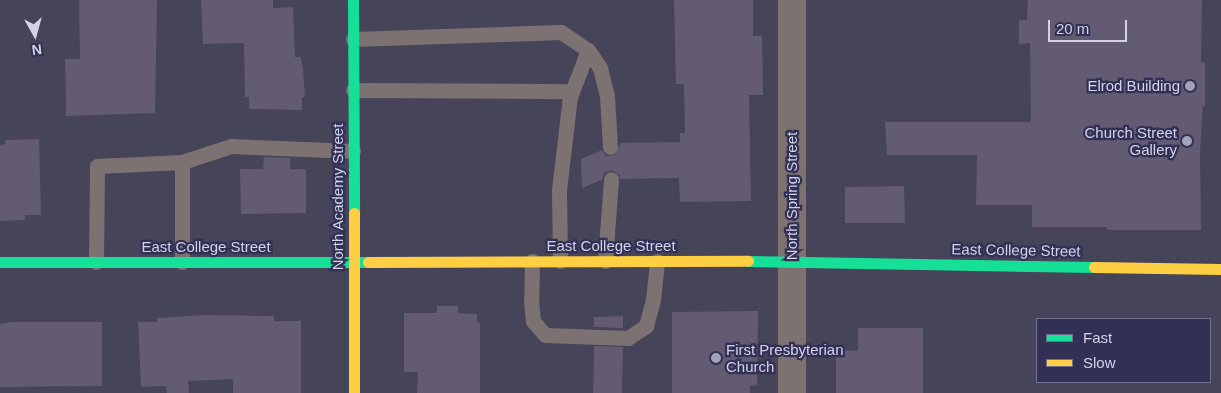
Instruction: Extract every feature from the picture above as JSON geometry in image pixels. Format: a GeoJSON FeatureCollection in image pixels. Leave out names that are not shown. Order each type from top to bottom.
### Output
{"type":"FeatureCollection","features":[{"type":"Feature","properties":{"kind":"street","name":"North Academy Street"},"geometry":{"type":"LineString","coordinates":[[352,0],[354,393]]}},
{"type":"Feature","properties":{"kind":"street","name":"North Spring Street"},"geometry":{"type":"LineString","coordinates":[[792,0],[792,393]]}},
{"type":"Feature","properties":{"kind":"street","name":"East College Street"},"geometry":{"type":"LineString","coordinates":[[0,262],[792,261],[1221,269]]}},
{"type":"Feature","properties":{"kind":"lane"},"geometry":{"type":"LineString","coordinates":[[353,39],[560,32],[588,50],[600,68],[607,96],[610,147]]}},
{"type":"Feature","properties":{"kind":"lane"},"geometry":{"type":"LineString","coordinates":[[560,261],[559,190],[572,91],[588,50]]}},
{"type":"Feature","properties":{"kind":"lane"},"geometry":{"type":"LineString","coordinates":[[353,90],[572,91]]}},
{"type":"Feature","properties":{"kind":"lane"},"geometry":{"type":"LineString","coordinates":[[96,262],[97,166],[182,162],[231,146],[353,151]]}},
{"type":"Feature","properties":{"kind":"lane"},"geometry":{"type":"LineString","coordinates":[[182,162],[182,262]]}},
{"type":"Feature","properties":{"kind":"lane"},"geometry":{"type":"LineString","coordinates":[[605,261],[611,180]]}},
{"type":"Feature","properties":{"kind":"lane"},"geometry":{"type":"LineString","coordinates":[[532,261],[531,300],[534,321],[545,335],[628,338],[646,326],[653,300],[657,261]]}},
{"type":"Feature","properties":{"kind":"building"},"geometry":{"type":"Polygon","coordinates":[[[79,0],[157,0],[155,113],[66,116],[65,59],[80,59],[79,0]]]}},
{"type":"Feature","properties":{"kind":"building"},"geometry":{"type":"Polygon","coordinates":[[[201,0],[273,0],[273,8],[293,7],[295,57],[301,57],[303,70],[305,97],[302,97],[302,110],[249,109],[249,97],[245,97],[244,43],[203,44],[201,0]]]}},
{"type":"Feature","properties":{"kind":"building"},"geometry":{"type":"Polygon","coordinates":[[[674,0],[753,0],[753,36],[762,36],[763,95],[749,95],[751,201],[680,202],[679,178],[620,179],[619,175],[612,170],[604,173],[602,180],[582,188],[581,159],[602,150],[606,156],[615,155],[621,143],[680,142],[680,133],[685,133],[684,84],[676,84],[674,0]]]}},
{"type":"Feature","properties":{"kind":"building"},"geometry":{"type":"Polygon","coordinates":[[[1028,0],[1202,0],[1201,62],[1205,63],[1205,106],[1203,106],[1200,152],[1201,230],[1107,230],[1107,227],[1032,227],[1032,205],[976,205],[977,155],[887,155],[885,122],[1031,122],[1030,43],[1019,44],[1019,20],[1027,20],[1028,0]]]}},
{"type":"Feature","properties":{"kind":"building"},"geometry":{"type":"Polygon","coordinates":[[[39,139],[41,215],[25,215],[25,220],[0,221],[0,145],[5,144],[5,140],[39,139]]]}},
{"type":"Feature","properties":{"kind":"building"},"geometry":{"type":"Polygon","coordinates":[[[264,157],[290,158],[290,169],[306,169],[306,213],[241,214],[240,169],[263,169],[264,157]]]}},
{"type":"Feature","properties":{"kind":"building"},"geometry":{"type":"Polygon","coordinates":[[[904,186],[905,223],[845,223],[845,187],[904,186]]]}},
{"type":"Feature","properties":{"kind":"building"},"geometry":{"type":"Polygon","coordinates":[[[437,306],[458,306],[458,313],[477,314],[477,322],[480,323],[480,393],[417,393],[418,372],[404,372],[404,313],[437,313],[437,306]]]}},
{"type":"Feature","properties":{"kind":"building"},"geometry":{"type":"Polygon","coordinates":[[[758,311],[757,385],[750,386],[750,393],[672,393],[672,312],[758,311]]]}},
{"type":"Feature","properties":{"kind":"building"},"geometry":{"type":"Polygon","coordinates":[[[204,315],[274,316],[274,321],[301,321],[301,393],[233,393],[233,379],[188,381],[189,393],[167,393],[166,386],[141,387],[138,322],[157,322],[157,318],[204,315]]]}},
{"type":"Feature","properties":{"kind":"building"},"geometry":{"type":"Polygon","coordinates":[[[623,316],[623,328],[594,327],[594,317],[623,316]]]}},
{"type":"Feature","properties":{"kind":"building"},"geometry":{"type":"Polygon","coordinates":[[[11,322],[102,322],[102,386],[0,387],[0,324],[11,322]]]}},
{"type":"Feature","properties":{"kind":"building"},"geometry":{"type":"Polygon","coordinates":[[[858,328],[923,328],[923,393],[836,393],[836,350],[858,351],[858,328]]]}},
{"type":"Feature","properties":{"kind":"building"},"geometry":{"type":"Polygon","coordinates":[[[594,346],[623,347],[622,393],[593,393],[594,346]]]}},
{"type":"Feature","properties":{"kind":"traffic: fast"},"geometry":{"type":"LineString","coordinates":[[353,0],[354,213]]}},
{"type":"Feature","properties":{"kind":"traffic: fast"},"geometry":{"type":"LineString","coordinates":[[748,261],[1094,267]]}},
{"type":"Feature","properties":{"kind":"traffic: fast"},"geometry":{"type":"LineString","coordinates":[[0,262],[368,262]]}},
{"type":"Feature","properties":{"kind":"traffic: slow"},"geometry":{"type":"LineString","coordinates":[[354,213],[354,393]]}},
{"type":"Feature","properties":{"kind":"traffic: slow"},"geometry":{"type":"LineString","coordinates":[[368,262],[748,261]]}},
{"type":"Feature","properties":{"kind":"traffic: slow"},"geometry":{"type":"LineString","coordinates":[[1094,267],[1221,269]]}},
{"type":"Feature","properties":{"kind":"place","name":"Elrod Building"},"geometry":{"type":"Point","coordinates":[1190,86]}},
{"type":"Feature","properties":{"kind":"place","name":"Church Street Gallery"},"geometry":{"type":"Point","coordinates":[1187,141]}},
{"type":"Feature","properties":{"kind":"place","name":"First Presbyterian Church"},"geometry":{"type":"Point","coordinates":[716,358]}}]}
